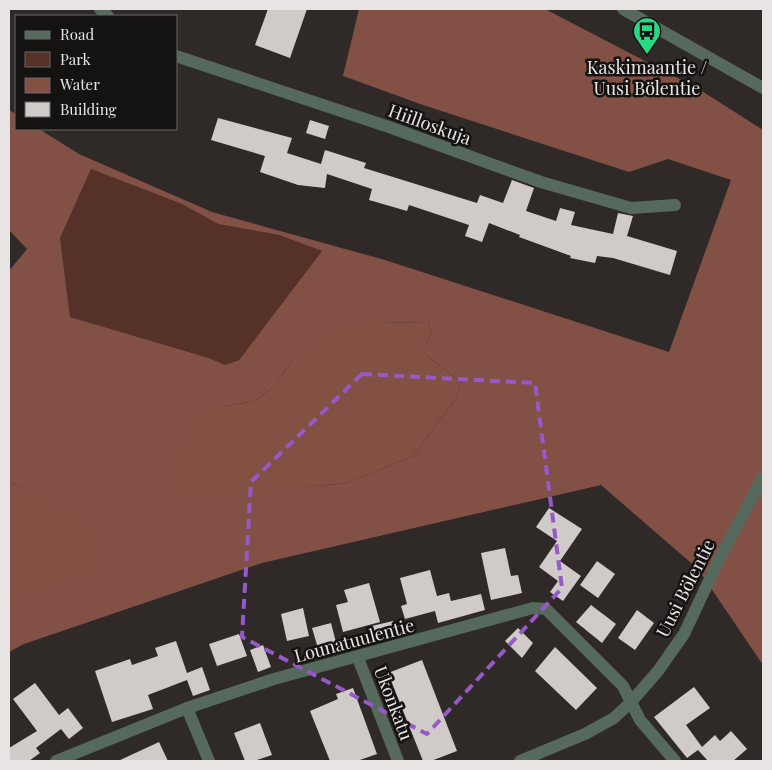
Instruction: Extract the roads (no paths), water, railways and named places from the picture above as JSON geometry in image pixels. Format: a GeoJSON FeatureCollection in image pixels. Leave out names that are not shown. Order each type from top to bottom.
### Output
{"type":"FeatureCollection","features":[{"type":"Feature","properties":{"kind":"street"},"geometry":{"type":"LineString","coordinates":[[623,9],[763,88]]}},
{"type":"Feature","properties":{"kind":"street","name":"Hiilloskuja"},"geometry":{"type":"LineString","coordinates":[[178,57],[389,127],[541,182],[631,208],[675,205]]}},
{"type":"Feature","properties":{"kind":"street","name":"Uusi Bölentie"},"geometry":{"type":"LineString","coordinates":[[520,761],[585,734],[614,718],[658,671],[684,634],[724,549],[763,477]]}},
{"type":"Feature","properties":{"kind":"street","name":"Lounatuulentie"},"geometry":{"type":"LineString","coordinates":[[56,761],[187,708],[274,679],[358,658],[533,608],[546,609],[623,686],[640,720],[676,761]]}},
{"type":"Feature","properties":{"kind":"street","name":"Ukonkatu"},"geometry":{"type":"LineString","coordinates":[[358,658],[398,761]]}},
{"type":"Feature","properties":{"kind":"street"},"geometry":{"type":"LineString","coordinates":[[187,708],[209,761]]}},
{"type":"Feature","properties":{"kind":"water"},"geometry":{"type":"Polygon","coordinates":[[[428,322],[432,333],[426,343],[426,355],[461,382],[456,398],[413,456],[347,483],[172,500],[167,486],[173,461],[200,417],[221,407],[255,401],[275,386],[294,357],[332,329],[379,323],[428,322]]]}},
{"type":"Feature","properties":{"kind":"water"},"geometry":{"type":"Polygon","coordinates":[[[9,481],[88,524],[106,549],[103,566],[69,582],[9,599],[9,481]]]}},
{"type":"Feature","properties":{"kind":"place","name":"Kaskimaantie / Uusi Bölentie"},"geometry":{"type":"Point","coordinates":[647,55]}}]}
